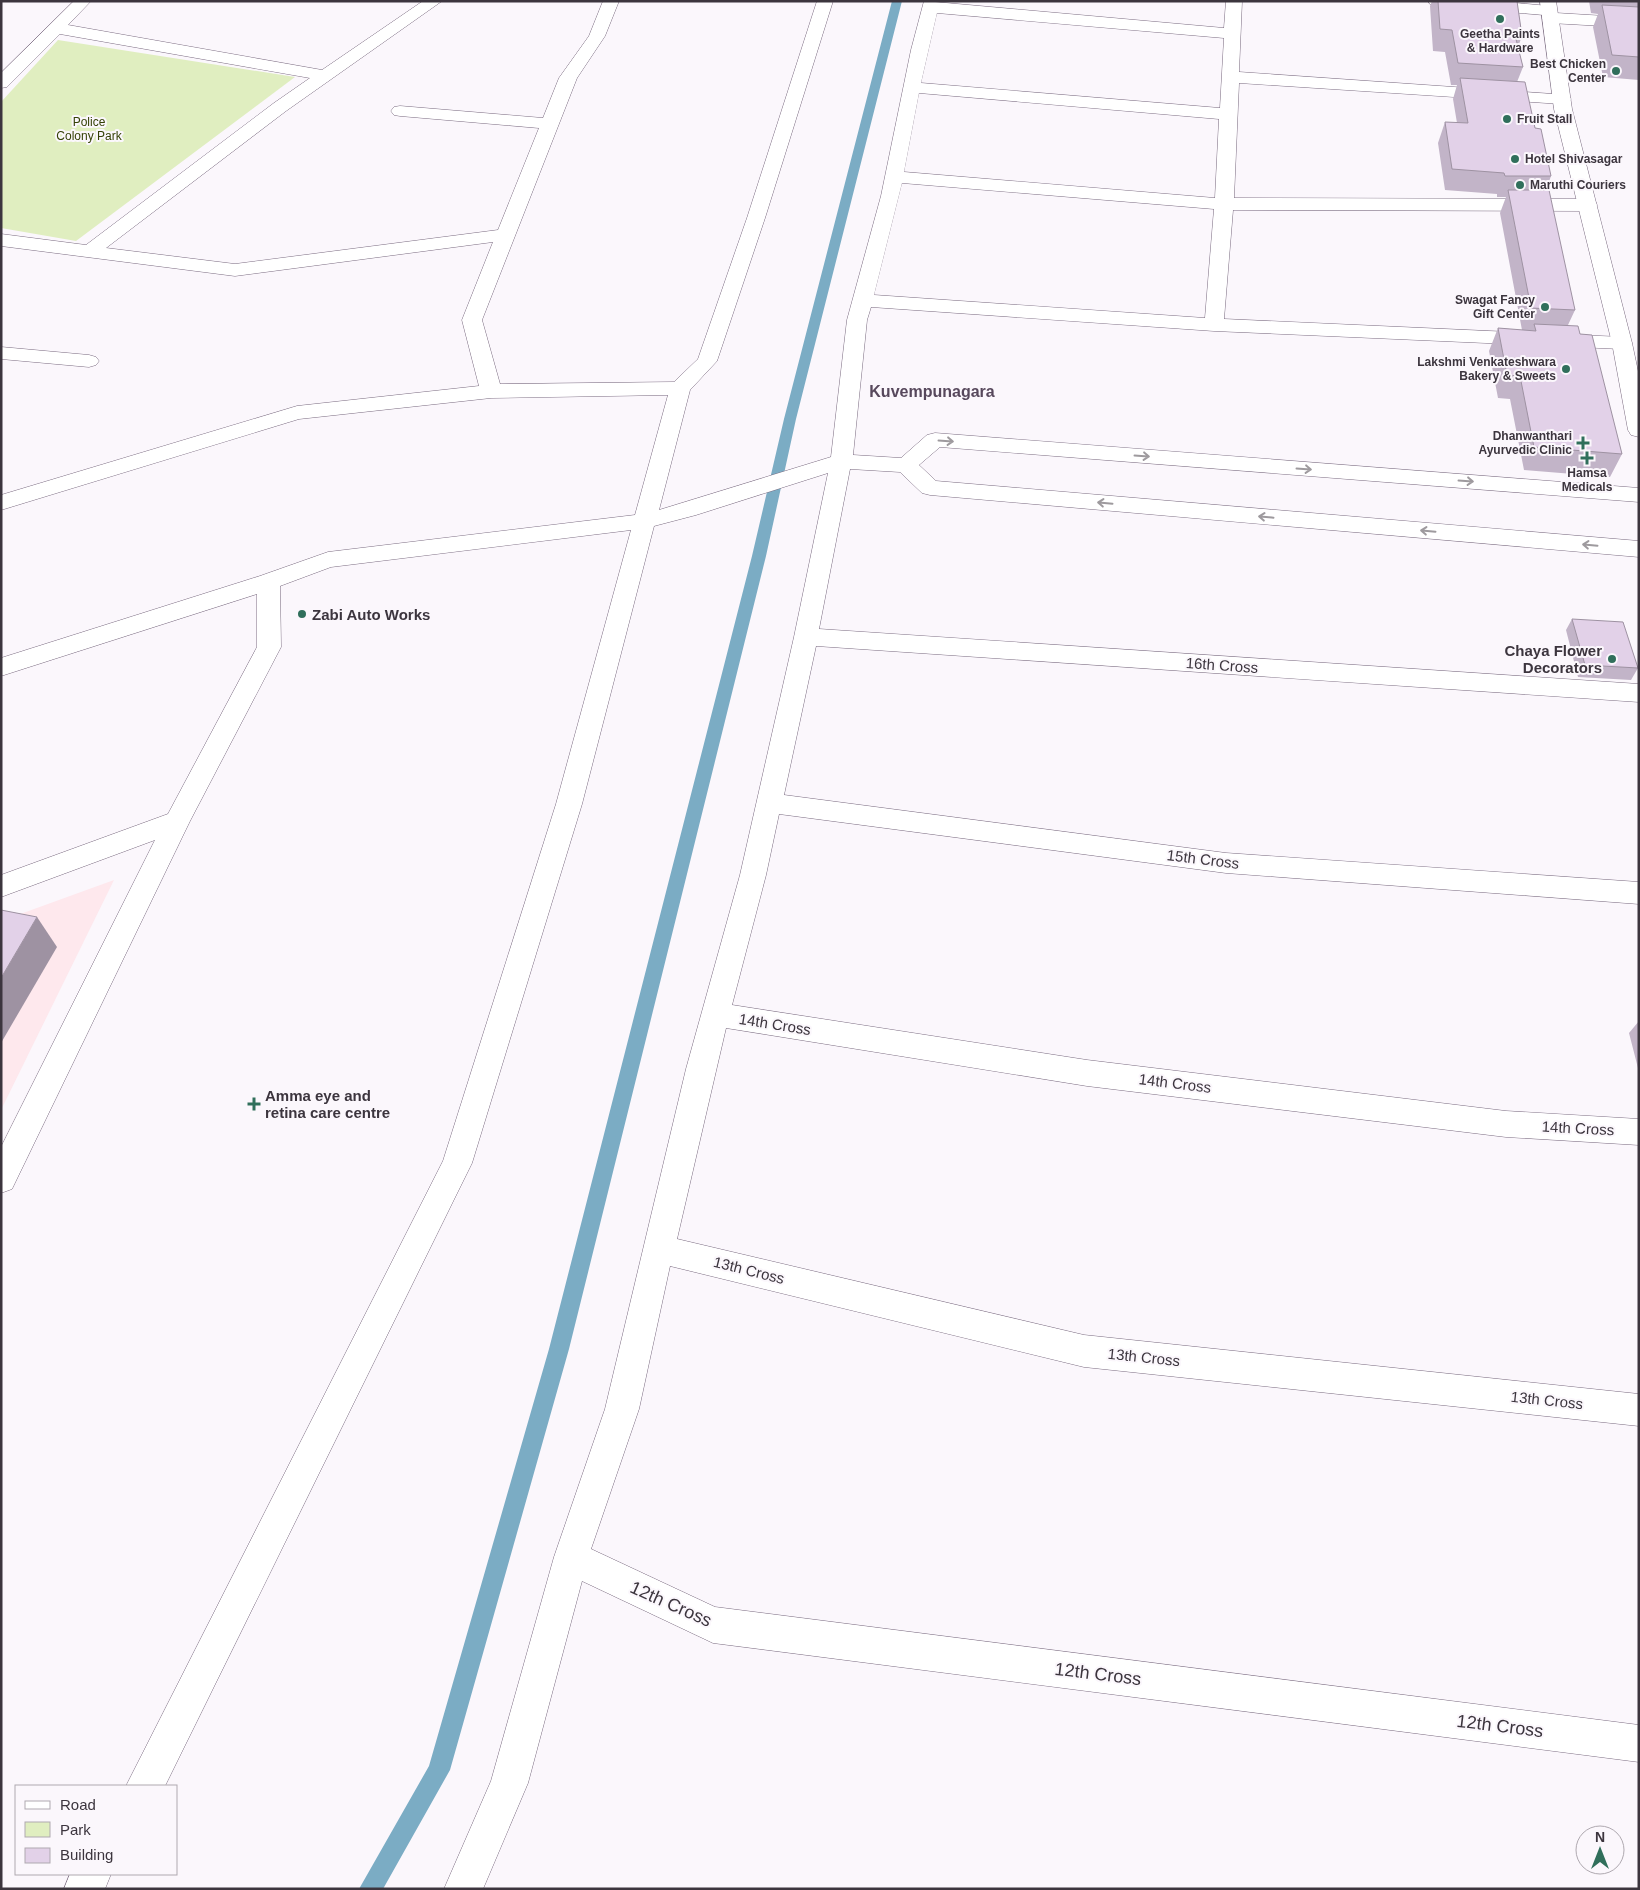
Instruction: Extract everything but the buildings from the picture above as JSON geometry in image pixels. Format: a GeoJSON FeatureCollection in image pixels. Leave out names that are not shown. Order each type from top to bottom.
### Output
{"type":"FeatureCollection","features":[{"type":"Feature","properties":{"kind":"street"},"geometry":{"type":"LineString","coordinates":[[1,83],[83,1]]}},
{"type":"Feature","properties":{"kind":"street"},"geometry":{"type":"LineString","coordinates":[[90,251],[280,107],[434,1]]}},
{"type":"Feature","properties":{"kind":"street"},"geometry":{"type":"LineString","coordinates":[[491,391],[472,320],[568,78],[597,36],[610,1]]}},
{"type":"Feature","properties":{"kind":"street"},"geometry":{"type":"LineString","coordinates":[[146,1785],[457,1163],[569,804],[680,388],[707,361],[756,218],[825,1]]}},
{"type":"Feature","properties":{"kind":"street"},"geometry":{"type":"LineString","coordinates":[[1214,325],[1224,204],[1234,1]]}},
{"type":"Feature","properties":{"kind":"street"},"geometry":{"type":"LineString","coordinates":[[1436,1],[1549,10],[1639,23]]}},
{"type":"Feature","properties":{"kind":"street"},"geometry":{"type":"LineString","coordinates":[[463,1889],[510,1783],[571,1557],[622,1409],[715,1014],[753,875],[806,637],[840,461],[857,320],[894,177],[931,4],[1232,34]]}},
{"type":"Feature","properties":{"kind":"street"},"geometry":{"type":"LineString","coordinates":[[1549,10],[1562,99],[1622,343],[1639,430]]}},
{"type":"Feature","properties":{"kind":"street"},"geometry":{"type":"LineString","coordinates":[[56,28],[326,76]]}},
{"type":"Feature","properties":{"kind":"street"},"geometry":{"type":"LineString","coordinates":[[1230,77],[1562,99]]}},
{"type":"Feature","properties":{"kind":"street"},"geometry":{"type":"LineString","coordinates":[[912,87],[1228,114]]}},
{"type":"Feature","properties":{"kind":"street"},"geometry":{"type":"LineString","coordinates":[[400,111],[550,124]]}},
{"type":"Feature","properties":{"kind":"street"},"geometry":{"type":"LineString","coordinates":[[894,177],[1224,204],[1588,205]]}},
{"type":"Feature","properties":{"kind":"street"},"geometry":{"type":"LineString","coordinates":[[1,240],[235,270],[504,236]]}},
{"type":"Feature","properties":{"kind":"street"},"geometry":{"type":"LineString","coordinates":[[862,300],[1214,325],[1622,343]]}},
{"type":"Feature","properties":{"kind":"street"},"geometry":{"type":"LineString","coordinates":[[1,353],[89,361]]}},
{"type":"Feature","properties":{"kind":"street"},"geometry":{"type":"LineString","coordinates":[[1,503],[297,413],[491,391],[680,388]]}},
{"type":"Feature","properties":{"kind":"street"},"geometry":{"type":"LineString","coordinates":[[906,465],[935,440],[1639,495]]}},
{"type":"Feature","properties":{"kind":"street"},"geometry":{"type":"LineString","coordinates":[[1,667],[268,582],[328,560],[645,521],[688,510],[840,461],[906,465],[930,488],[1639,549]]}},
{"type":"Feature","properties":{"kind":"street"},"geometry":{"type":"LineString","coordinates":[[1,1179],[177,821],[269,647],[268,582]]}},
{"type":"Feature","properties":{"kind":"street","name":"16th Cross"},"geometry":{"type":"LineString","coordinates":[[806,637],[1639,693]]}},
{"type":"Feature","properties":{"kind":"street","name":"15th Cross"},"geometry":{"type":"LineString","coordinates":[[769,803],[1226,863],[1639,893]]}},
{"type":"Feature","properties":{"kind":"street"},"geometry":{"type":"LineString","coordinates":[[1,886],[177,821]]}},
{"type":"Feature","properties":{"kind":"street","name":"14th Cross"},"geometry":{"type":"LineString","coordinates":[[715,1014],[1097,1074],[1506,1124],[1639,1132]]}},
{"type":"Feature","properties":{"kind":"street","name":"13th Cross"},"geometry":{"type":"LineString","coordinates":[[659,1249],[1084,1351],[1639,1410]]}},
{"type":"Feature","properties":{"kind":"street","name":"12th Cross"},"geometry":{"type":"LineString","coordinates":[[571,1557],[713,1625],[1639,1744]]}},
{"type":"Feature","properties":{"kind":"street"},"geometry":{"type":"LineString","coordinates":[[83,1889],[91,1875]]}},
{"type":"Feature","properties":{"kind":"shaded area"},"geometry":{"type":"Polygon","coordinates":[[[114,880],[1,1110],[1,921],[114,880]]]}},
{"type":"Feature","properties":{"kind":"green space","name":"Police Colony Park"},"geometry":{"type":"Polygon","coordinates":[[[58,40],[295,77],[76,241],[1,228],[1,102],[58,40]]]}},
{"type":"Feature","properties":{"kind":"waterway"},"geometry":{"type":"LineString","coordinates":[[370,1889],[439,1770],[559,1349],[759,556],[790,419],[897,1]]}},
{"type":"Feature","properties":{"kind":"place","name":"Geetha Paints & Hardware"},"geometry":{"type":"Point","coordinates":[1500,19]}},
{"type":"Feature","properties":{"kind":"place","name":"Best Chicken Center"},"geometry":{"type":"Point","coordinates":[1616,71]}},
{"type":"Feature","properties":{"kind":"place","name":"Fruit Stall"},"geometry":{"type":"Point","coordinates":[1507,119]}},
{"type":"Feature","properties":{"kind":"place","name":"Hotel Shivasagar"},"geometry":{"type":"Point","coordinates":[1515,159]}},
{"type":"Feature","properties":{"kind":"place","name":"Maruthi Couriers"},"geometry":{"type":"Point","coordinates":[1520,185]}},
{"type":"Feature","properties":{"kind":"place","name":"Swagat Fancy Gift Center"},"geometry":{"type":"Point","coordinates":[1545,307]}},
{"type":"Feature","properties":{"kind":"place","name":"Lakshmi Venkateshwara Bakery & Sweets"},"geometry":{"type":"Point","coordinates":[1566,369]}},
{"type":"Feature","properties":{"kind":"place","name":"Dhanwanthari Ayurvedic Clinic"},"geometry":{"type":"Point","coordinates":[1583,443]}},
{"type":"Feature","properties":{"kind":"place","name":"Hamsa Medicals"},"geometry":{"type":"Point","coordinates":[1587,458]}},
{"type":"Feature","properties":{"kind":"place","name":"Zabi Auto Works"},"geometry":{"type":"Point","coordinates":[302,614]}},
{"type":"Feature","properties":{"kind":"place","name":"Chaya Flower Decorators"},"geometry":{"type":"Point","coordinates":[1612,659]}},
{"type":"Feature","properties":{"kind":"place","name":"Amma eye and retina care centre"},"geometry":{"type":"Point","coordinates":[254,1104]}},
{"type":"Feature","properties":{"kind":"district","name":"Kuvempunagara"},"geometry":{"type":"Point","coordinates":[932,391]}}]}
